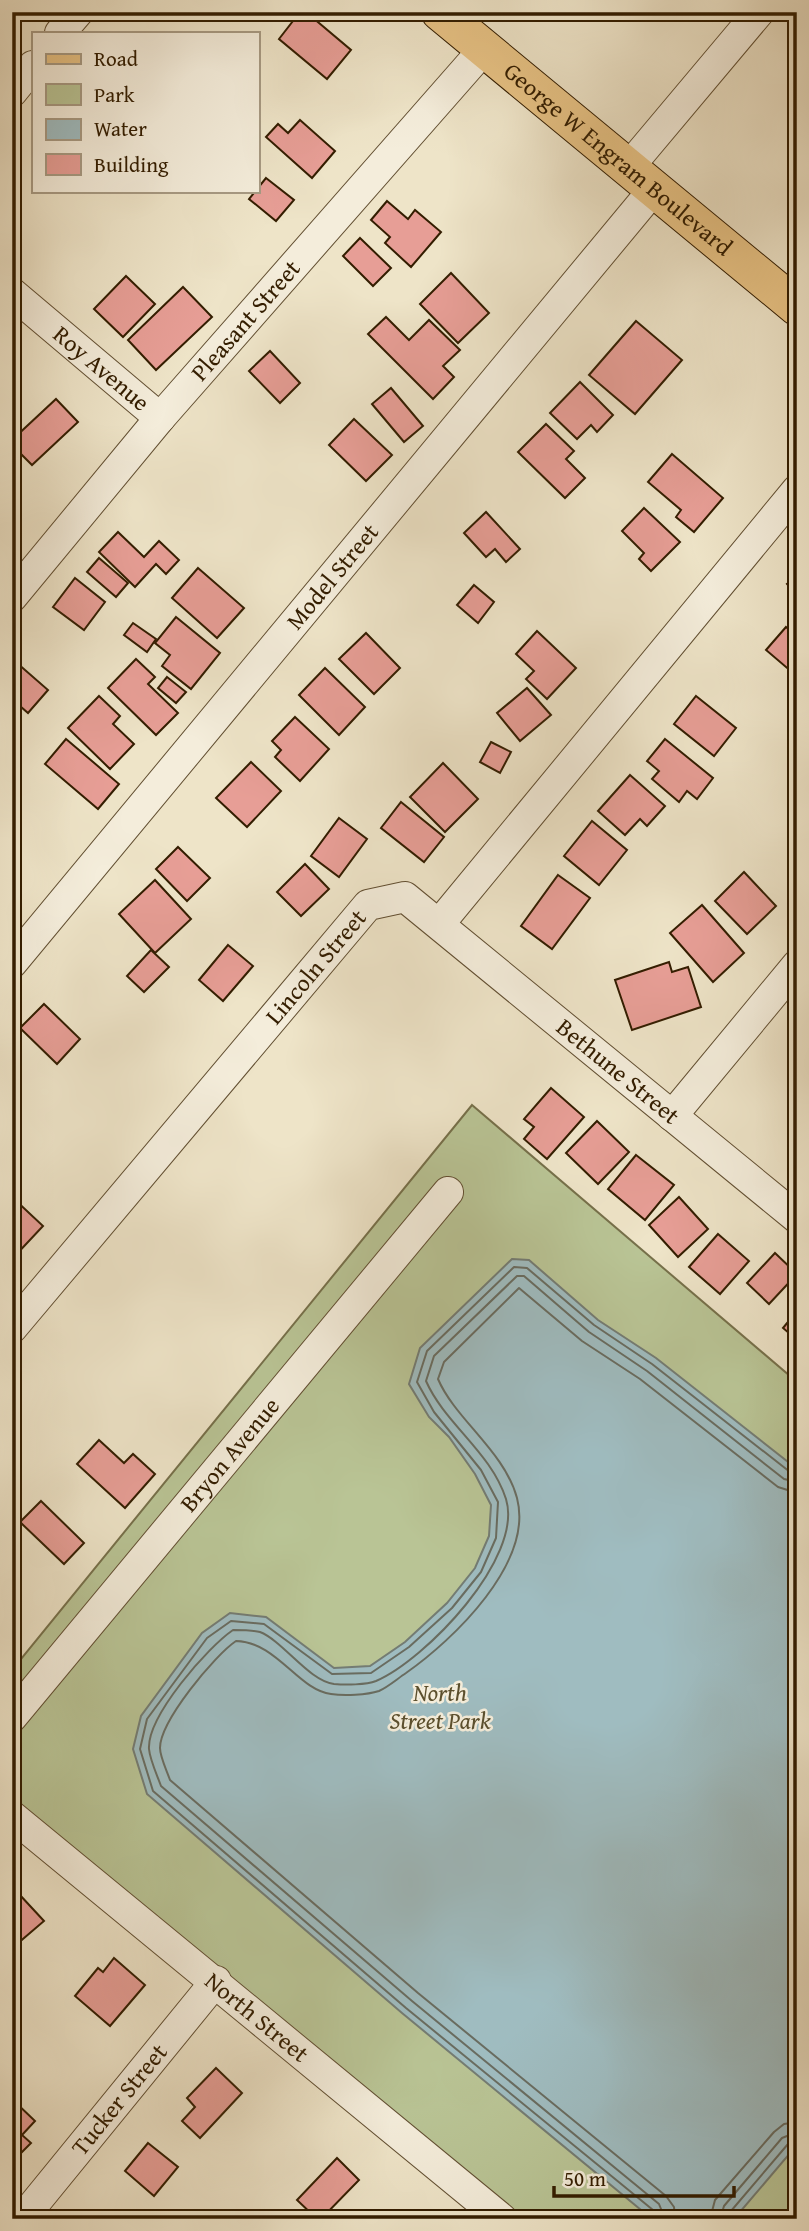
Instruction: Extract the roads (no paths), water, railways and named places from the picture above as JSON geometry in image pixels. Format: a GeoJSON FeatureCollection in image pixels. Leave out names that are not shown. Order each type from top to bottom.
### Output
{"type":"FeatureCollection","features":[{"type":"Feature","properties":{"kind":"main road","name":"George W Engram Boulevard"},"geometry":{"type":"LineString","coordinates":[[440,12],[797,307]]}},
{"type":"Feature","properties":{"kind":"street"},"geometry":{"type":"LineString","coordinates":[[61,32],[78,12]]}},
{"type":"Feature","properties":{"kind":"street","name":"Model Street"},"geometry":{"type":"LineString","coordinates":[[12,963],[641,179],[759,12]]}},
{"type":"Feature","properties":{"kind":"street","name":"Pleasant Street"},"geometry":{"type":"LineString","coordinates":[[12,597],[160,418],[484,49]]}},
{"type":"Feature","properties":{"kind":"street"},"geometry":{"type":"LineString","coordinates":[[12,92],[32,67]]}},
{"type":"Feature","properties":{"kind":"street","name":"Roy Avenue"},"geometry":{"type":"LineString","coordinates":[[12,293],[160,418]]}},
{"type":"Feature","properties":{"kind":"street"},"geometry":{"type":"LineString","coordinates":[[440,923],[797,490]]}},
{"type":"Feature","properties":{"kind":"street","name":"Lincoln Street"},"geometry":{"type":"LineString","coordinates":[[12,1328],[368,905],[405,897],[440,923]]}},
{"type":"Feature","properties":{"kind":"street","name":"Bethune Street"},"geometry":{"type":"LineString","coordinates":[[440,923],[797,1218]]}},
{"type":"Feature","properties":{"kind":"street"},"geometry":{"type":"LineString","coordinates":[[672,1116],[797,965]]}},
{"type":"Feature","properties":{"kind":"street","name":"Bryon Avenue"},"geometry":{"type":"LineString","coordinates":[[12,1717],[447,1192]]}},
{"type":"Feature","properties":{"kind":"street","name":"North Street"},"geometry":{"type":"LineString","coordinates":[[12,1816],[216,1981],[502,2219]]}},
{"type":"Feature","properties":{"kind":"street","name":"Tucker Street"},"geometry":{"type":"LineString","coordinates":[[22,2219],[216,1981]]}},
{"type":"Feature","properties":{"kind":"water","name":"North Street Park"},"geometry":{"type":"Polygon","coordinates":[[[512,1259],[529,1260],[598,1320],[656,1358],[797,1469],[797,2145],[734,2219],[652,2219],[402,2013],[147,1794],[133,1749],[141,1716],[202,1633],[230,1613],[266,1617],[334,1668],[370,1666],[405,1642],[447,1603],[475,1568],[489,1536],[491,1505],[475,1474],[449,1437],[429,1417],[409,1384],[420,1348],[512,1259]]]}}]}
